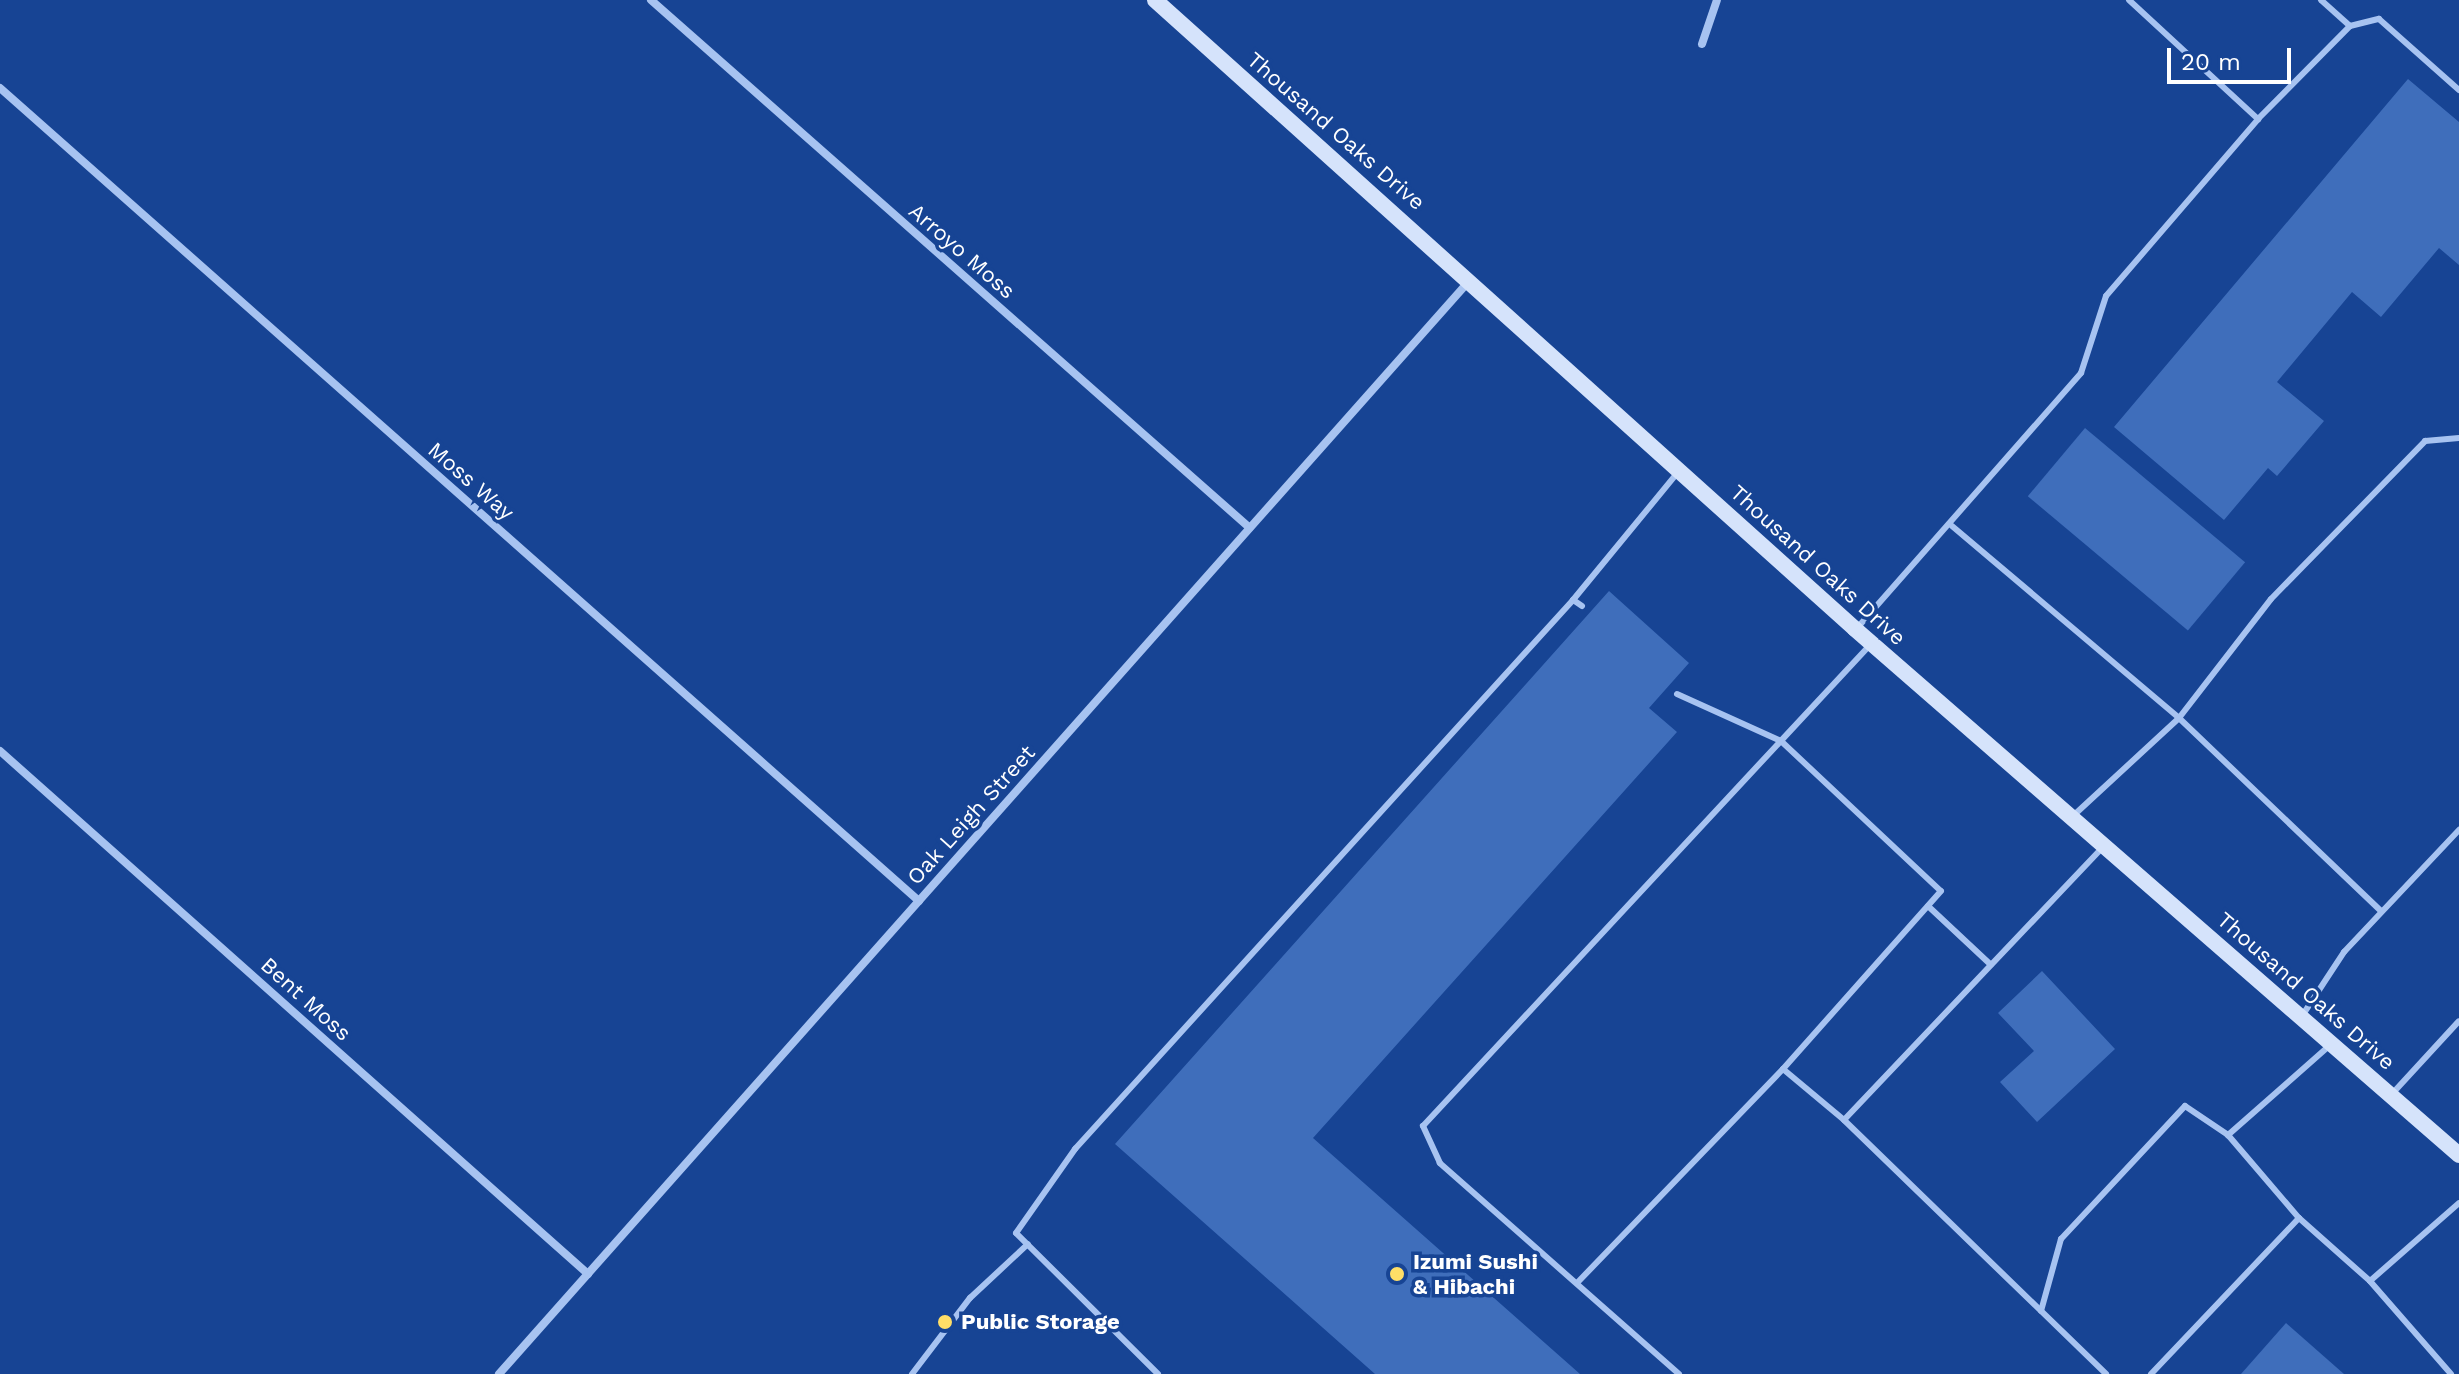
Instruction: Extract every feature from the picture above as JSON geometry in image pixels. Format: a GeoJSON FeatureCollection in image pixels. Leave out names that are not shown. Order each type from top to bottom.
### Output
{"type":"FeatureCollection","features":[{"type":"Feature","properties":{"kind":"main road","name":"Thousand Oaks Drive"},"geometry":{"type":"LineString","coordinates":[[1155,0],[1471,279],[1855,629],[2459,1155]]}},
{"type":"Feature","properties":{"kind":"street","name":"Arroyo Moss"},"geometry":{"type":"LineString","coordinates":[[651,0],[1250,528]]}},
{"type":"Feature","properties":{"kind":"street"},"geometry":{"type":"LineString","coordinates":[[1702,44],[1717,0]]}},
{"type":"Feature","properties":{"kind":"street","name":"Moss Way"},"geometry":{"type":"LineString","coordinates":[[0,88],[919,901]]}},
{"type":"Feature","properties":{"kind":"street","name":"Oak Leigh Street"},"geometry":{"type":"LineString","coordinates":[[499,1374],[1471,279]]}},
{"type":"Feature","properties":{"kind":"street","name":"Bent Moss"},"geometry":{"type":"LineString","coordinates":[[0,751],[588,1274]]}},
{"type":"Feature","properties":{"kind":"lane"},"geometry":{"type":"LineString","coordinates":[[2129,0],[2258,119]]}},
{"type":"Feature","properties":{"kind":"lane"},"geometry":{"type":"LineString","coordinates":[[2321,0],[2350,26]]}},
{"type":"Feature","properties":{"kind":"lane"},"geometry":{"type":"LineString","coordinates":[[1855,629],[1952,526],[2081,373],[2106,296],[2258,119],[2350,26],[2379,19],[2459,90]]}},
{"type":"Feature","properties":{"kind":"lane"},"geometry":{"type":"LineString","coordinates":[[2073,816],[2179,718],[2337,528],[2425,441],[2459,438]]}},
{"type":"Feature","properties":{"kind":"lane"},"geometry":{"type":"LineString","coordinates":[[1158,1374],[1016,1233],[1075,1149],[1573,600],[1680,470]]}},
{"type":"Feature","properties":{"kind":"lane"},"geometry":{"type":"LineString","coordinates":[[1952,526],[2179,718],[2381,911]]}},
{"type":"Feature","properties":{"kind":"lane"},"geometry":{"type":"LineString","coordinates":[[1573,600],[1582,606]]}},
{"type":"Feature","properties":{"kind":"lane"},"geometry":{"type":"LineString","coordinates":[[1679,1374],[1440,1163],[1423,1126],[1871,643]]}},
{"type":"Feature","properties":{"kind":"lane"},"geometry":{"type":"LineString","coordinates":[[1577,1283],[1783,1069],[1941,891],[1781,741],[1677,694]]}},
{"type":"Feature","properties":{"kind":"lane"},"geometry":{"type":"LineString","coordinates":[[2301,1016],[2381,911],[2459,830]]}},
{"type":"Feature","properties":{"kind":"lane"},"geometry":{"type":"LineString","coordinates":[[1844,1120],[2105,845]]}},
{"type":"Feature","properties":{"kind":"lane"},"geometry":{"type":"LineString","coordinates":[[1928,906],[1991,965]]}},
{"type":"Feature","properties":{"kind":"lane"},"geometry":{"type":"LineString","coordinates":[[2391,1095],[2459,1021]]}},
{"type":"Feature","properties":{"kind":"lane"},"geometry":{"type":"LineString","coordinates":[[2228,1135],[2332,1044]]}},
{"type":"Feature","properties":{"kind":"lane"},"geometry":{"type":"LineString","coordinates":[[1783,1069],[1844,1120],[2106,1374]]}},
{"type":"Feature","properties":{"kind":"lane"},"geometry":{"type":"LineString","coordinates":[[2041,1311],[2061,1239],[2185,1106],[2228,1135],[2299,1218],[2370,1281],[2451,1374]]}},
{"type":"Feature","properties":{"kind":"lane"},"geometry":{"type":"LineString","coordinates":[[2370,1281],[2459,1203]]}},
{"type":"Feature","properties":{"kind":"lane"},"geometry":{"type":"LineString","coordinates":[[2151,1374],[2299,1218]]}},
{"type":"Feature","properties":{"kind":"lane"},"geometry":{"type":"LineString","coordinates":[[912,1374],[970,1298],[1028,1244]]}},
{"type":"Feature","properties":{"kind":"building"},"geometry":{"type":"Polygon","coordinates":[[[2408,79],[2459,122],[2459,265],[2439,248],[2381,317],[2352,292],[2277,382],[2324,421],[2277,476],[2268,468],[2224,520],[2114,427],[2408,79]]]}},
{"type":"Feature","properties":{"kind":"building"},"geometry":{"type":"Polygon","coordinates":[[[2085,428],[2245,562],[2188,631],[2028,496],[2085,428]]]}},
{"type":"Feature","properties":{"kind":"building"},"geometry":{"type":"Polygon","coordinates":[[[1609,591],[1689,663],[1649,708],[1677,732],[1313,1138],[1580,1374],[1375,1374],[1115,1144],[1609,591]]]}},
{"type":"Feature","properties":{"kind":"building"},"geometry":{"type":"Polygon","coordinates":[[[2042,971],[2115,1049],[2037,1122],[2000,1082],[2034,1051],[1998,1013],[2042,971]]]}},
{"type":"Feature","properties":{"kind":"building"},"geometry":{"type":"Polygon","coordinates":[[[2286,1323],[2344,1374],[2241,1374],[2286,1323]]]}},
{"type":"Feature","properties":{"kind":"place","name":"Izumi Sushi & Hibachi"},"geometry":{"type":"Point","coordinates":[1397,1274]}},
{"type":"Feature","properties":{"kind":"place","name":"Public Storage"},"geometry":{"type":"Point","coordinates":[945,1322]}}]}
